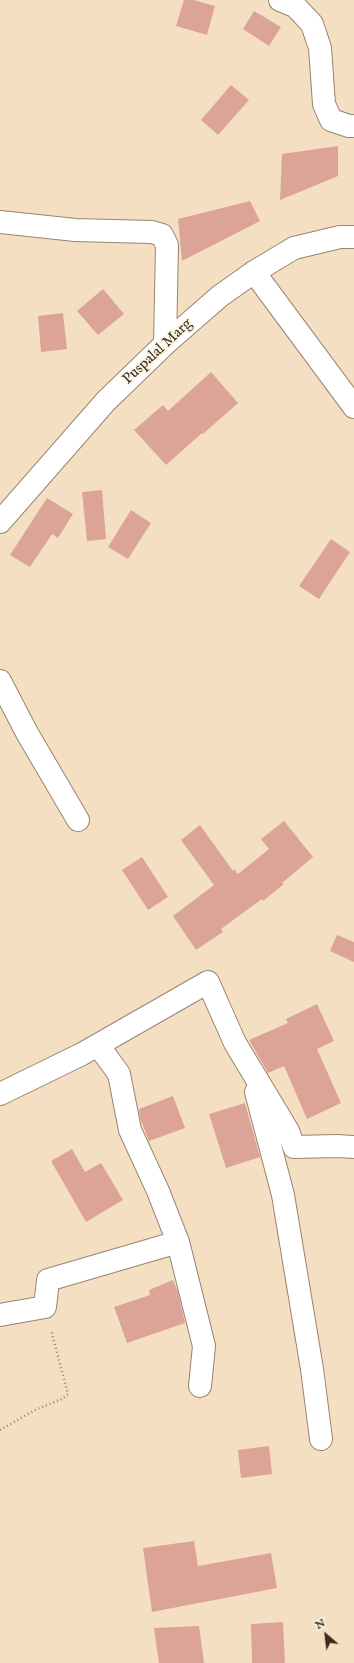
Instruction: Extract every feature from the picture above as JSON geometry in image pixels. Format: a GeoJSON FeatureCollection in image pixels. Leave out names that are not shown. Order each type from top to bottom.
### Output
{"type":"FeatureCollection","features":[{"type":"Feature","properties":{"kind":"street"},"geometry":{"type":"LineString","coordinates":[[280,0],[295,6],[312,24],[320,48],[324,104],[331,120],[349,126],[354,126]]}},
{"type":"Feature","properties":{"kind":"street"},"geometry":{"type":"LineString","coordinates":[[0,222],[75,230],[152,232],[162,235],[167,245],[165,344]]}},
{"type":"Feature","properties":{"kind":"street","name":"Puspalal Marg"},"geometry":{"type":"LineString","coordinates":[[0,522],[106,401],[165,344],[220,296],[254,272],[294,248],[340,237],[354,237]]}},
{"type":"Feature","properties":{"kind":"street"},"geometry":{"type":"LineString","coordinates":[[254,272],[354,407]]}},
{"type":"Feature","properties":{"kind":"street"},"geometry":{"type":"LineString","coordinates":[[0,681],[27,733],[78,820]]}},
{"type":"Feature","properties":{"kind":"street"},"geometry":{"type":"LineString","coordinates":[[0,1094],[98,1045],[208,982],[235,1043],[288,1131],[294,1147],[354,1147]]}},
{"type":"Feature","properties":{"kind":"street"},"geometry":{"type":"LineString","coordinates":[[98,1045],[119,1074],[130,1130],[158,1191],[178,1242],[204,1346],[200,1386]]}},
{"type":"Feature","properties":{"kind":"street"},"geometry":{"type":"LineString","coordinates":[[250,1068],[283,1195],[312,1369],[321,1440]]}},
{"type":"Feature","properties":{"kind":"street"},"geometry":{"type":"LineString","coordinates":[[0,1315],[45,1307],[48,1280],[178,1242]]}},
{"type":"Feature","properties":{"kind":"path"},"geometry":{"type":"LineString","coordinates":[[0,1430],[37,1409],[62,1399],[68,1394],[45,1307]]}},
{"type":"Feature","properties":{"kind":"building"},"geometry":{"type":"Polygon","coordinates":[[[184,0],[194,0],[215,6],[207,35],[176,26],[184,0]]]}},
{"type":"Feature","properties":{"kind":"building"},"geometry":{"type":"Polygon","coordinates":[[[254,11],[281,27],[269,46],[243,29],[254,11]]]}},
{"type":"Feature","properties":{"kind":"building"},"geometry":{"type":"Polygon","coordinates":[[[231,85],[249,100],[218,135],[201,120],[231,85]]]}},
{"type":"Feature","properties":{"kind":"building"},"geometry":{"type":"Polygon","coordinates":[[[338,146],[338,176],[280,200],[282,154],[338,146]]]}},
{"type":"Feature","properties":{"kind":"building"},"geometry":{"type":"Polygon","coordinates":[[[250,201],[260,221],[182,261],[178,219],[250,201]]]}},
{"type":"Feature","properties":{"kind":"building"},"geometry":{"type":"Polygon","coordinates":[[[103,289],[124,314],[98,335],[77,311],[103,289]]]}},
{"type":"Feature","properties":{"kind":"building"},"geometry":{"type":"Polygon","coordinates":[[[63,313],[67,349],[41,352],[38,316],[63,313]]]}},
{"type":"Feature","properties":{"kind":"building"},"geometry":{"type":"Polygon","coordinates":[[[211,372],[238,403],[166,465],[134,430],[163,405],[168,411],[211,372]]]}},
{"type":"Feature","properties":{"kind":"building"},"geometry":{"type":"Polygon","coordinates":[[[102,490],[106,539],[87,541],[82,492],[102,490]]]}},
{"type":"Feature","properties":{"kind":"building"},"geometry":{"type":"Polygon","coordinates":[[[47,498],[73,514],[58,538],[52,534],[30,567],[10,555],[47,498]]]}},
{"type":"Feature","properties":{"kind":"building"},"geometry":{"type":"Polygon","coordinates":[[[131,510],[151,523],[128,559],[108,547],[131,510]]]}},
{"type":"Feature","properties":{"kind":"building"},"geometry":{"type":"Polygon","coordinates":[[[331,539],[350,552],[319,599],[299,586],[331,539]]]}},
{"type":"Feature","properties":{"kind":"building"},"geometry":{"type":"Polygon","coordinates":[[[284,821],[313,857],[263,901],[262,899],[221,929],[223,932],[196,950],[173,916],[214,885],[181,840],[200,825],[233,871],[234,869],[238,874],[269,849],[261,839],[284,821]]]}},
{"type":"Feature","properties":{"kind":"building"},"geometry":{"type":"Polygon","coordinates":[[[142,857],[168,897],[148,910],[122,870],[142,857]]]}},
{"type":"Feature","properties":{"kind":"building"},"geometry":{"type":"Polygon","coordinates":[[[337,935],[354,942],[354,962],[330,951],[337,935]]]}},
{"type":"Feature","properties":{"kind":"building"},"geometry":{"type":"Polygon","coordinates":[[[317,1004],[334,1041],[317,1049],[341,1103],[307,1119],[284,1066],[268,1073],[249,1040],[288,1023],[286,1019],[317,1004]]]}},
{"type":"Feature","properties":{"kind":"building"},"geometry":{"type":"Polygon","coordinates":[[[173,1096],[185,1128],[149,1141],[140,1118],[139,1109],[173,1096]]]}},
{"type":"Feature","properties":{"kind":"building"},"geometry":{"type":"Polygon","coordinates":[[[245,1103],[260,1157],[226,1168],[209,1114],[245,1103]]]}},
{"type":"Feature","properties":{"kind":"building"},"geometry":{"type":"Polygon","coordinates":[[[72,1149],[85,1172],[101,1163],[123,1200],[86,1222],[51,1161],[72,1149]]]}},
{"type":"Feature","properties":{"kind":"building"},"geometry":{"type":"Polygon","coordinates":[[[173,1280],[178,1292],[185,1323],[127,1343],[114,1307],[150,1295],[149,1290],[173,1280]]]}},
{"type":"Feature","properties":{"kind":"building"},"geometry":{"type":"Polygon","coordinates":[[[269,1446],[272,1474],[241,1478],[238,1450],[269,1446]]]}},
{"type":"Feature","properties":{"kind":"building"},"geometry":{"type":"Polygon","coordinates":[[[194,1541],[198,1566],[271,1553],[277,1588],[152,1612],[143,1548],[194,1541]]]}},
{"type":"Feature","properties":{"kind":"building"},"geometry":{"type":"Polygon","coordinates":[[[283,1622],[285,1663],[252,1663],[251,1624],[283,1622]]]}},
{"type":"Feature","properties":{"kind":"building"},"geometry":{"type":"Polygon","coordinates":[[[199,1626],[204,1663],[159,1663],[154,1628],[199,1626]]]}}]}
